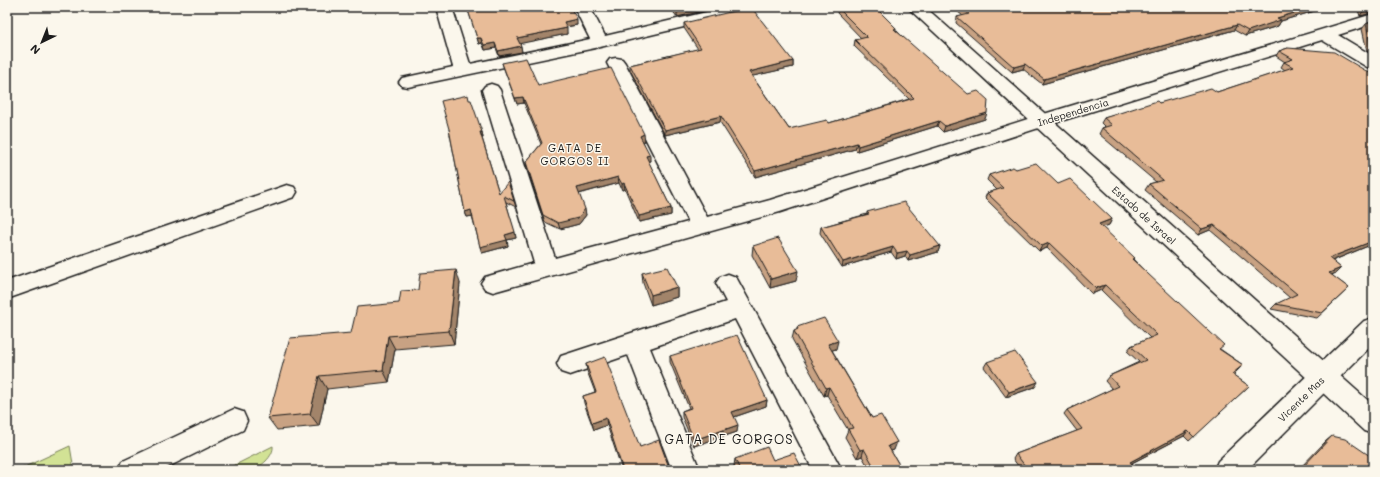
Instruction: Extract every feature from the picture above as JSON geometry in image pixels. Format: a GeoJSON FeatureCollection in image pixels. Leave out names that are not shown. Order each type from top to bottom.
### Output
{"type":"FeatureCollection","features":[{"type":"Feature","properties":{"kind":"street"},"geometry":{"type":"LineString","coordinates":[[444,7],[463,71]]}},
{"type":"Feature","properties":{"kind":"street"},"geometry":{"type":"LineString","coordinates":[[582,7],[600,42]]}},
{"type":"Feature","properties":{"kind":"street"},"geometry":{"type":"LineString","coordinates":[[408,82],[600,42],[749,7]]}},
{"type":"Feature","properties":{"kind":"street","name":"Estado de Israel"},"geometry":{"type":"LineString","coordinates":[[915,7],[1373,422]]}},
{"type":"Feature","properties":{"kind":"street","name":"Independencia"},"geometry":{"type":"LineString","coordinates":[[493,283],[773,207],[1041,121],[1373,19]]}},
{"type":"Feature","properties":{"kind":"street"},"geometry":{"type":"LineString","coordinates":[[1324,34],[1373,63]]}},
{"type":"Feature","properties":{"kind":"street"},"geometry":{"type":"LineString","coordinates":[[616,63],[701,227]]}},
{"type":"Feature","properties":{"kind":"street"},"geometry":{"type":"LineString","coordinates":[[491,90],[547,269]]}},
{"type":"Feature","properties":{"kind":"street"},"geometry":{"type":"LineString","coordinates":[[7,290],[287,192]]}},
{"type":"Feature","properties":{"kind":"street"},"geometry":{"type":"LineString","coordinates":[[728,283],[828,470]]}},
{"type":"Feature","properties":{"kind":"street"},"geometry":{"type":"LineString","coordinates":[[570,364],[741,307]]}},
{"type":"Feature","properties":{"kind":"street","name":"Vicente Mas"},"geometry":{"type":"LineString","coordinates":[[1228,470],[1373,328]]}},
{"type":"Feature","properties":{"kind":"street"},"geometry":{"type":"LineString","coordinates":[[635,342],[686,470]]}},
{"type":"Feature","properties":{"kind":"street"},"geometry":{"type":"LineString","coordinates":[[133,470],[234,421]]}},
{"type":"Feature","properties":{"kind":"green space"},"geometry":{"type":"Polygon","coordinates":[[[70,446],[74,470],[18,470],[70,446]]]}},
{"type":"Feature","properties":{"kind":"green space"},"geometry":{"type":"Polygon","coordinates":[[[273,446],[273,450],[266,461],[254,469],[225,470],[273,446]]]}},
{"type":"Feature","properties":{"kind":"building"},"geometry":{"type":"Polygon","coordinates":[[[467,7],[570,7],[577,19],[564,22],[567,28],[517,38],[521,46],[498,51],[495,43],[484,45],[481,38],[477,38],[467,7]]]}},
{"type":"Feature","properties":{"kind":"building"},"geometry":{"type":"Polygon","coordinates":[[[673,7],[700,7],[677,12],[673,7]]]}},
{"type":"Feature","properties":{"kind":"building"},"geometry":{"type":"Polygon","coordinates":[[[751,7],[793,61],[749,72],[789,129],[827,120],[829,123],[914,98],[855,40],[867,37],[838,8],[841,7],[875,7],[896,28],[894,29],[968,94],[978,91],[988,100],[987,113],[945,126],[939,121],[858,146],[857,143],[755,171],[721,116],[665,130],[630,65],[701,48],[684,23],[751,7]]]}},
{"type":"Feature","properties":{"kind":"building"},"geometry":{"type":"Polygon","coordinates":[[[960,7],[1314,7],[1277,18],[1281,20],[1248,31],[1237,25],[1044,79],[1025,64],[1014,67],[957,17],[969,14],[960,7]]]}},
{"type":"Feature","properties":{"kind":"building"},"geometry":{"type":"Polygon","coordinates":[[[1362,7],[1373,7],[1373,8],[1363,11],[1362,7]]]}},
{"type":"Feature","properties":{"kind":"building"},"geometry":{"type":"Polygon","coordinates":[[[1373,21],[1373,47],[1371,46],[1366,24],[1373,21]]]}},
{"type":"Feature","properties":{"kind":"building"},"geometry":{"type":"Polygon","coordinates":[[[1288,48],[1334,52],[1373,75],[1373,236],[1369,238],[1373,241],[1329,258],[1341,268],[1329,273],[1349,288],[1322,313],[1276,304],[1297,294],[1214,225],[1202,229],[1149,184],[1163,180],[1102,128],[1112,125],[1104,118],[1157,101],[1159,103],[1211,88],[1217,92],[1293,67],[1284,62],[1293,59],[1279,51],[1288,48]]]}},
{"type":"Feature","properties":{"kind":"building"},"geometry":{"type":"Polygon","coordinates":[[[526,58],[538,85],[611,68],[644,134],[640,136],[650,155],[646,156],[671,208],[639,216],[624,183],[622,184],[618,177],[577,188],[585,209],[578,218],[558,223],[543,215],[526,162],[542,143],[523,97],[515,98],[502,63],[526,58]]]}},
{"type":"Feature","properties":{"kind":"building"},"geometry":{"type":"Polygon","coordinates":[[[468,95],[482,132],[480,132],[499,193],[508,182],[514,201],[504,196],[515,232],[505,235],[507,240],[480,247],[471,210],[465,212],[449,129],[441,101],[468,95]]]}},
{"type":"Feature","properties":{"kind":"building"},"geometry":{"type":"Polygon","coordinates":[[[1036,163],[1058,184],[1070,179],[1112,219],[1099,224],[1135,258],[1132,259],[1224,345],[1219,349],[1243,365],[1232,374],[1249,386],[1194,437],[1188,431],[1130,462],[1137,470],[1028,470],[1016,454],[1082,429],[1067,410],[1118,386],[1109,376],[1146,360],[1131,346],[1157,335],[1105,285],[1096,288],[1049,243],[1042,246],[987,193],[1003,188],[989,175],[1013,167],[1016,169],[1036,163]]]}},
{"type":"Feature","properties":{"kind":"building"},"geometry":{"type":"Polygon","coordinates":[[[904,202],[940,246],[910,255],[907,251],[897,253],[893,247],[843,262],[821,227],[869,214],[867,212],[904,202]]]}},
{"type":"Feature","properties":{"kind":"building"},"geometry":{"type":"Polygon","coordinates":[[[778,238],[798,271],[771,279],[753,246],[778,238]]]}},
{"type":"Feature","properties":{"kind":"building"},"geometry":{"type":"Polygon","coordinates":[[[667,267],[677,287],[651,295],[642,273],[667,267]]]}},
{"type":"Feature","properties":{"kind":"building"},"geometry":{"type":"Polygon","coordinates":[[[456,270],[449,331],[388,336],[383,370],[319,376],[310,414],[268,418],[290,338],[351,333],[357,307],[399,303],[401,291],[418,290],[420,273],[456,270]]]}},
{"type":"Feature","properties":{"kind":"building"},"geometry":{"type":"Polygon","coordinates":[[[824,318],[838,341],[828,344],[872,418],[881,415],[897,442],[888,446],[901,468],[896,470],[876,470],[864,449],[860,450],[848,429],[853,428],[829,387],[826,388],[794,331],[798,329],[797,327],[824,318]]]}},
{"type":"Feature","properties":{"kind":"building"},"geometry":{"type":"Polygon","coordinates":[[[737,335],[767,400],[732,412],[738,425],[694,440],[682,411],[691,408],[670,356],[737,335]]]}},
{"type":"Feature","properties":{"kind":"building"},"geometry":{"type":"Polygon","coordinates":[[[1015,352],[1038,382],[1009,392],[987,362],[1015,352]]]}},
{"type":"Feature","properties":{"kind":"building"},"geometry":{"type":"Polygon","coordinates":[[[605,357],[640,447],[659,440],[670,470],[623,470],[606,418],[592,423],[583,396],[596,392],[586,364],[605,357]]]}},
{"type":"Feature","properties":{"kind":"building"},"geometry":{"type":"Polygon","coordinates":[[[1332,436],[1345,439],[1373,458],[1373,470],[1300,470],[1332,436]]]}},
{"type":"Feature","properties":{"kind":"building"},"geometry":{"type":"Polygon","coordinates":[[[767,447],[773,460],[794,453],[803,470],[740,470],[735,459],[767,447]]]}},
{"type":"Feature","properties":{"kind":"district","name":"GATA DE GORGOS II"},"geometry":{"type":"Point","coordinates":[575,154]}},
{"type":"Feature","properties":{"kind":"district","name":"GATA DE GORGOS"},"geometry":{"type":"Point","coordinates":[729,439]}}]}
